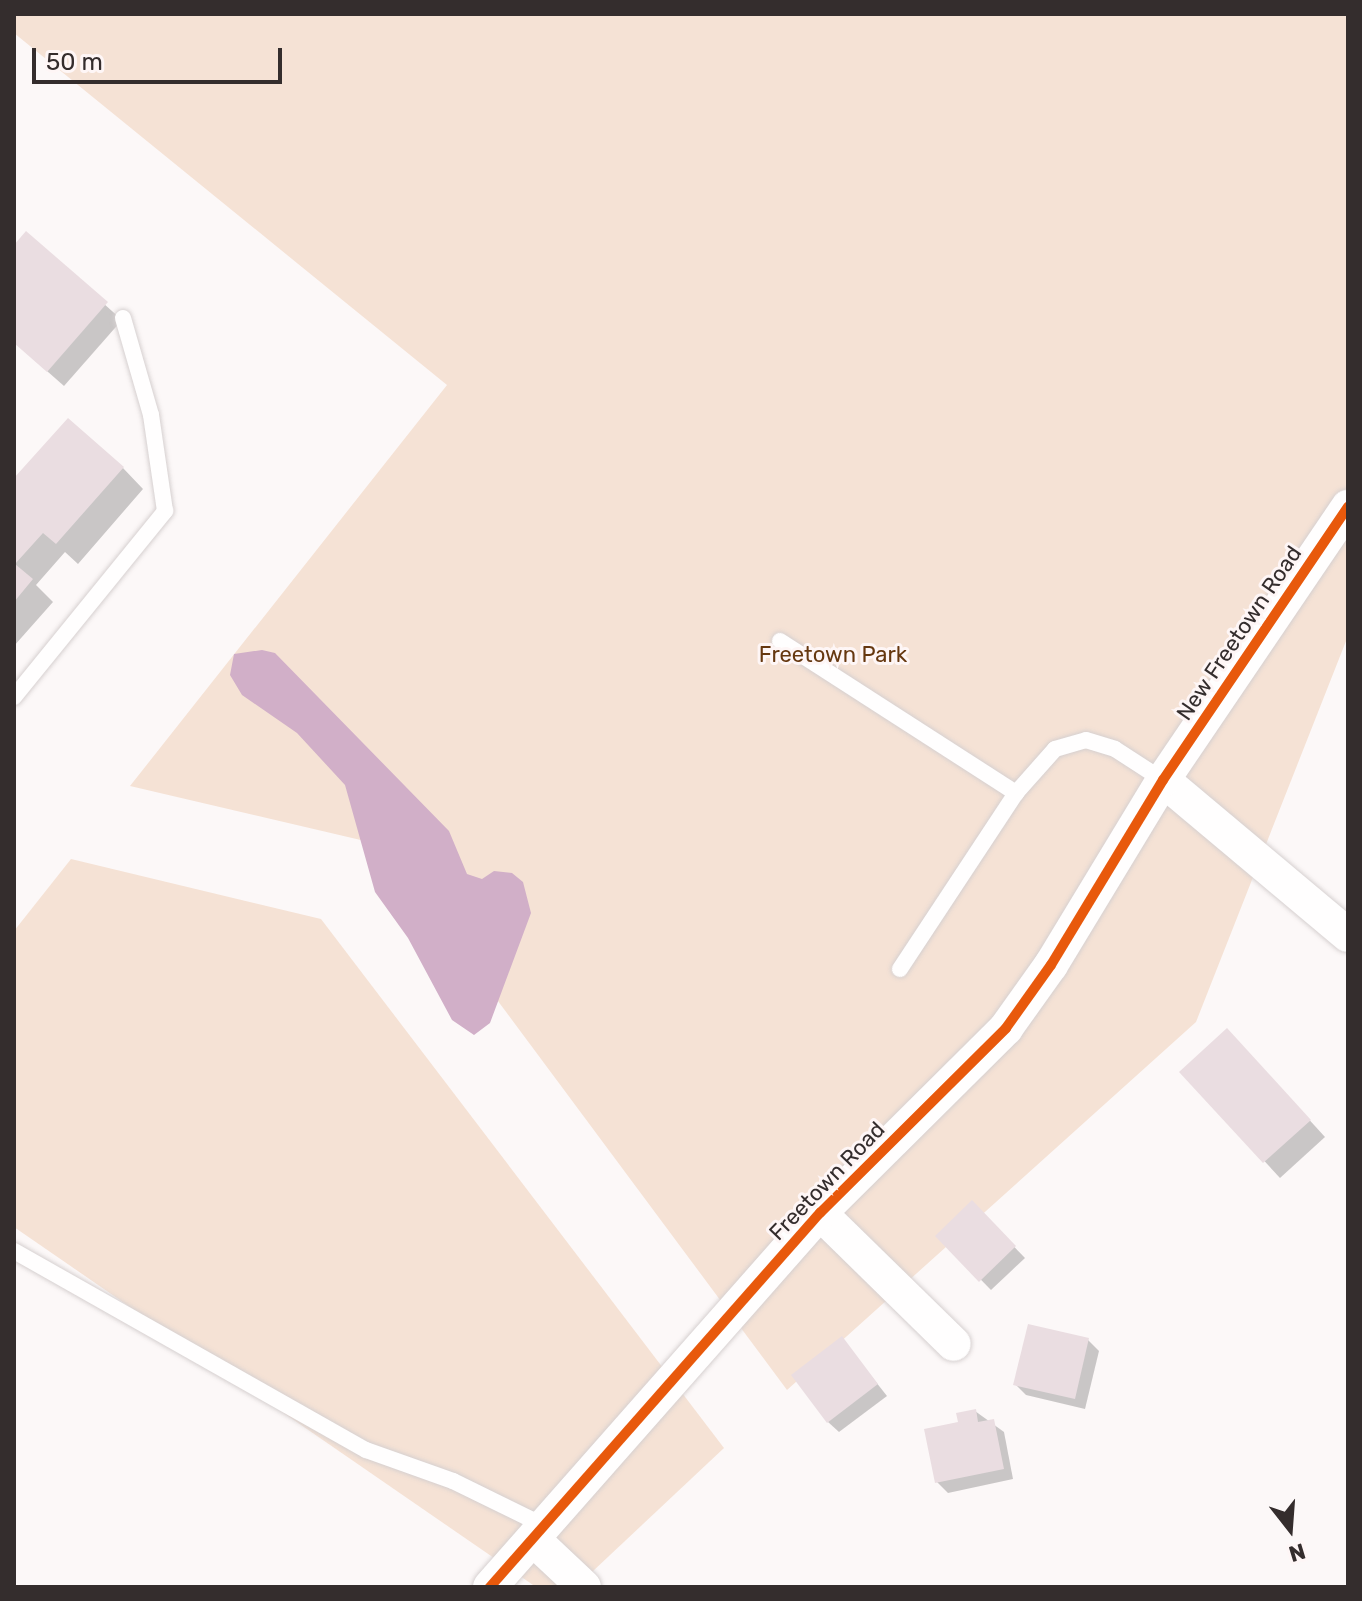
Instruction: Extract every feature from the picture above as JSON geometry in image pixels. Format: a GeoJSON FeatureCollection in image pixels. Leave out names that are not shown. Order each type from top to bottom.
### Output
{"type":"FeatureCollection","features":[{"type":"Feature","properties":{"kind":"street","name":"New Freetown Road"},"geometry":{"type":"LineString","coordinates":[[1163,780],[1348,507]]}},
{"type":"Feature","properties":{"kind":"street"},"geometry":{"type":"LineString","coordinates":[[1163,780],[1348,935]]}},
{"type":"Feature","properties":{"kind":"street","name":"Freetown Road"},"geometry":{"type":"LineString","coordinates":[[490,1587],[540,1534],[820,1213],[1006,1028],[1051,965],[1163,780]]}},
{"type":"Feature","properties":{"kind":"street"},"geometry":{"type":"LineString","coordinates":[[820,1213],[954,1344]]}},
{"type":"Feature","properties":{"kind":"street"},"geometry":{"type":"LineString","coordinates":[[540,1534],[584,1587]]}},
{"type":"Feature","properties":{"kind":"lane"},"geometry":{"type":"LineString","coordinates":[[14,697],[165,511],[151,415],[123,318]]}},
{"type":"Feature","properties":{"kind":"lane"},"geometry":{"type":"LineString","coordinates":[[780,641],[1016,793]]}},
{"type":"Feature","properties":{"kind":"lane"},"geometry":{"type":"LineString","coordinates":[[900,969],[1016,793],[1055,749],[1086,740],[1115,749],[1163,780]]}},
{"type":"Feature","properties":{"kind":"lane"},"geometry":{"type":"LineString","coordinates":[[14,1251],[352,1443],[453,1481],[540,1534]]}},
{"type":"Feature","properties":{"kind":"green space","name":"Freetown Park"},"geometry":{"type":"Polygon","coordinates":[[[14,14],[1348,14],[1348,636],[1196,1022],[787,1390],[382,845],[130,786],[447,385],[14,33],[14,14]]]}},
{"type":"Feature","properties":{"kind":"green space"},"geometry":{"type":"Polygon","coordinates":[[[71,859],[321,919],[724,1448],[576,1587],[536,1587],[14,1227],[14,931],[71,859]]]}},
{"type":"Feature","properties":{"kind":"shaded area"},"geometry":{"type":"Polygon","coordinates":[[[262,650],[275,653],[449,831],[467,874],[482,879],[494,871],[512,873],[523,882],[531,913],[490,1023],[474,1035],[452,1020],[408,938],[375,892],[345,785],[297,733],[242,695],[230,675],[234,654],[262,650]]]}},
{"type":"Feature","properties":{"kind":"building"},"geometry":{"type":"Polygon","coordinates":[[[26,231],[108,302],[47,372],[14,343],[14,245],[26,231]]]}},
{"type":"Feature","properties":{"kind":"building"},"geometry":{"type":"Polygon","coordinates":[[[68,418],[124,467],[56,544],[43,533],[15,564],[33,579],[14,602],[14,478],[68,418]]]}},
{"type":"Feature","properties":{"kind":"building"},"geometry":{"type":"Polygon","coordinates":[[[1227,1028],[1311,1120],[1263,1163],[1179,1072],[1227,1028]]]}},
{"type":"Feature","properties":{"kind":"building"},"geometry":{"type":"Polygon","coordinates":[[[972,1200],[1016,1246],[979,1282],[935,1236],[972,1200]]]}},
{"type":"Feature","properties":{"kind":"building"},"geometry":{"type":"Polygon","coordinates":[[[1028,1324],[1089,1338],[1075,1399],[1013,1385],[1028,1324]]]}},
{"type":"Feature","properties":{"kind":"building"},"geometry":{"type":"Polygon","coordinates":[[[842,1336],[878,1384],[827,1423],[791,1375],[842,1336]]]}},
{"type":"Feature","properties":{"kind":"building"},"geometry":{"type":"Polygon","coordinates":[[[976,1409],[978,1422],[994,1419],[1004,1469],[935,1483],[924,1429],[958,1422],[956,1413],[976,1409]]]}},
{"type":"Feature","properties":{"kind":"cycle path"},"geometry":{"type":"LineString","coordinates":[[490,1587],[820,1213],[1006,1028],[1051,965],[1163,780],[1348,507]]}}]}
